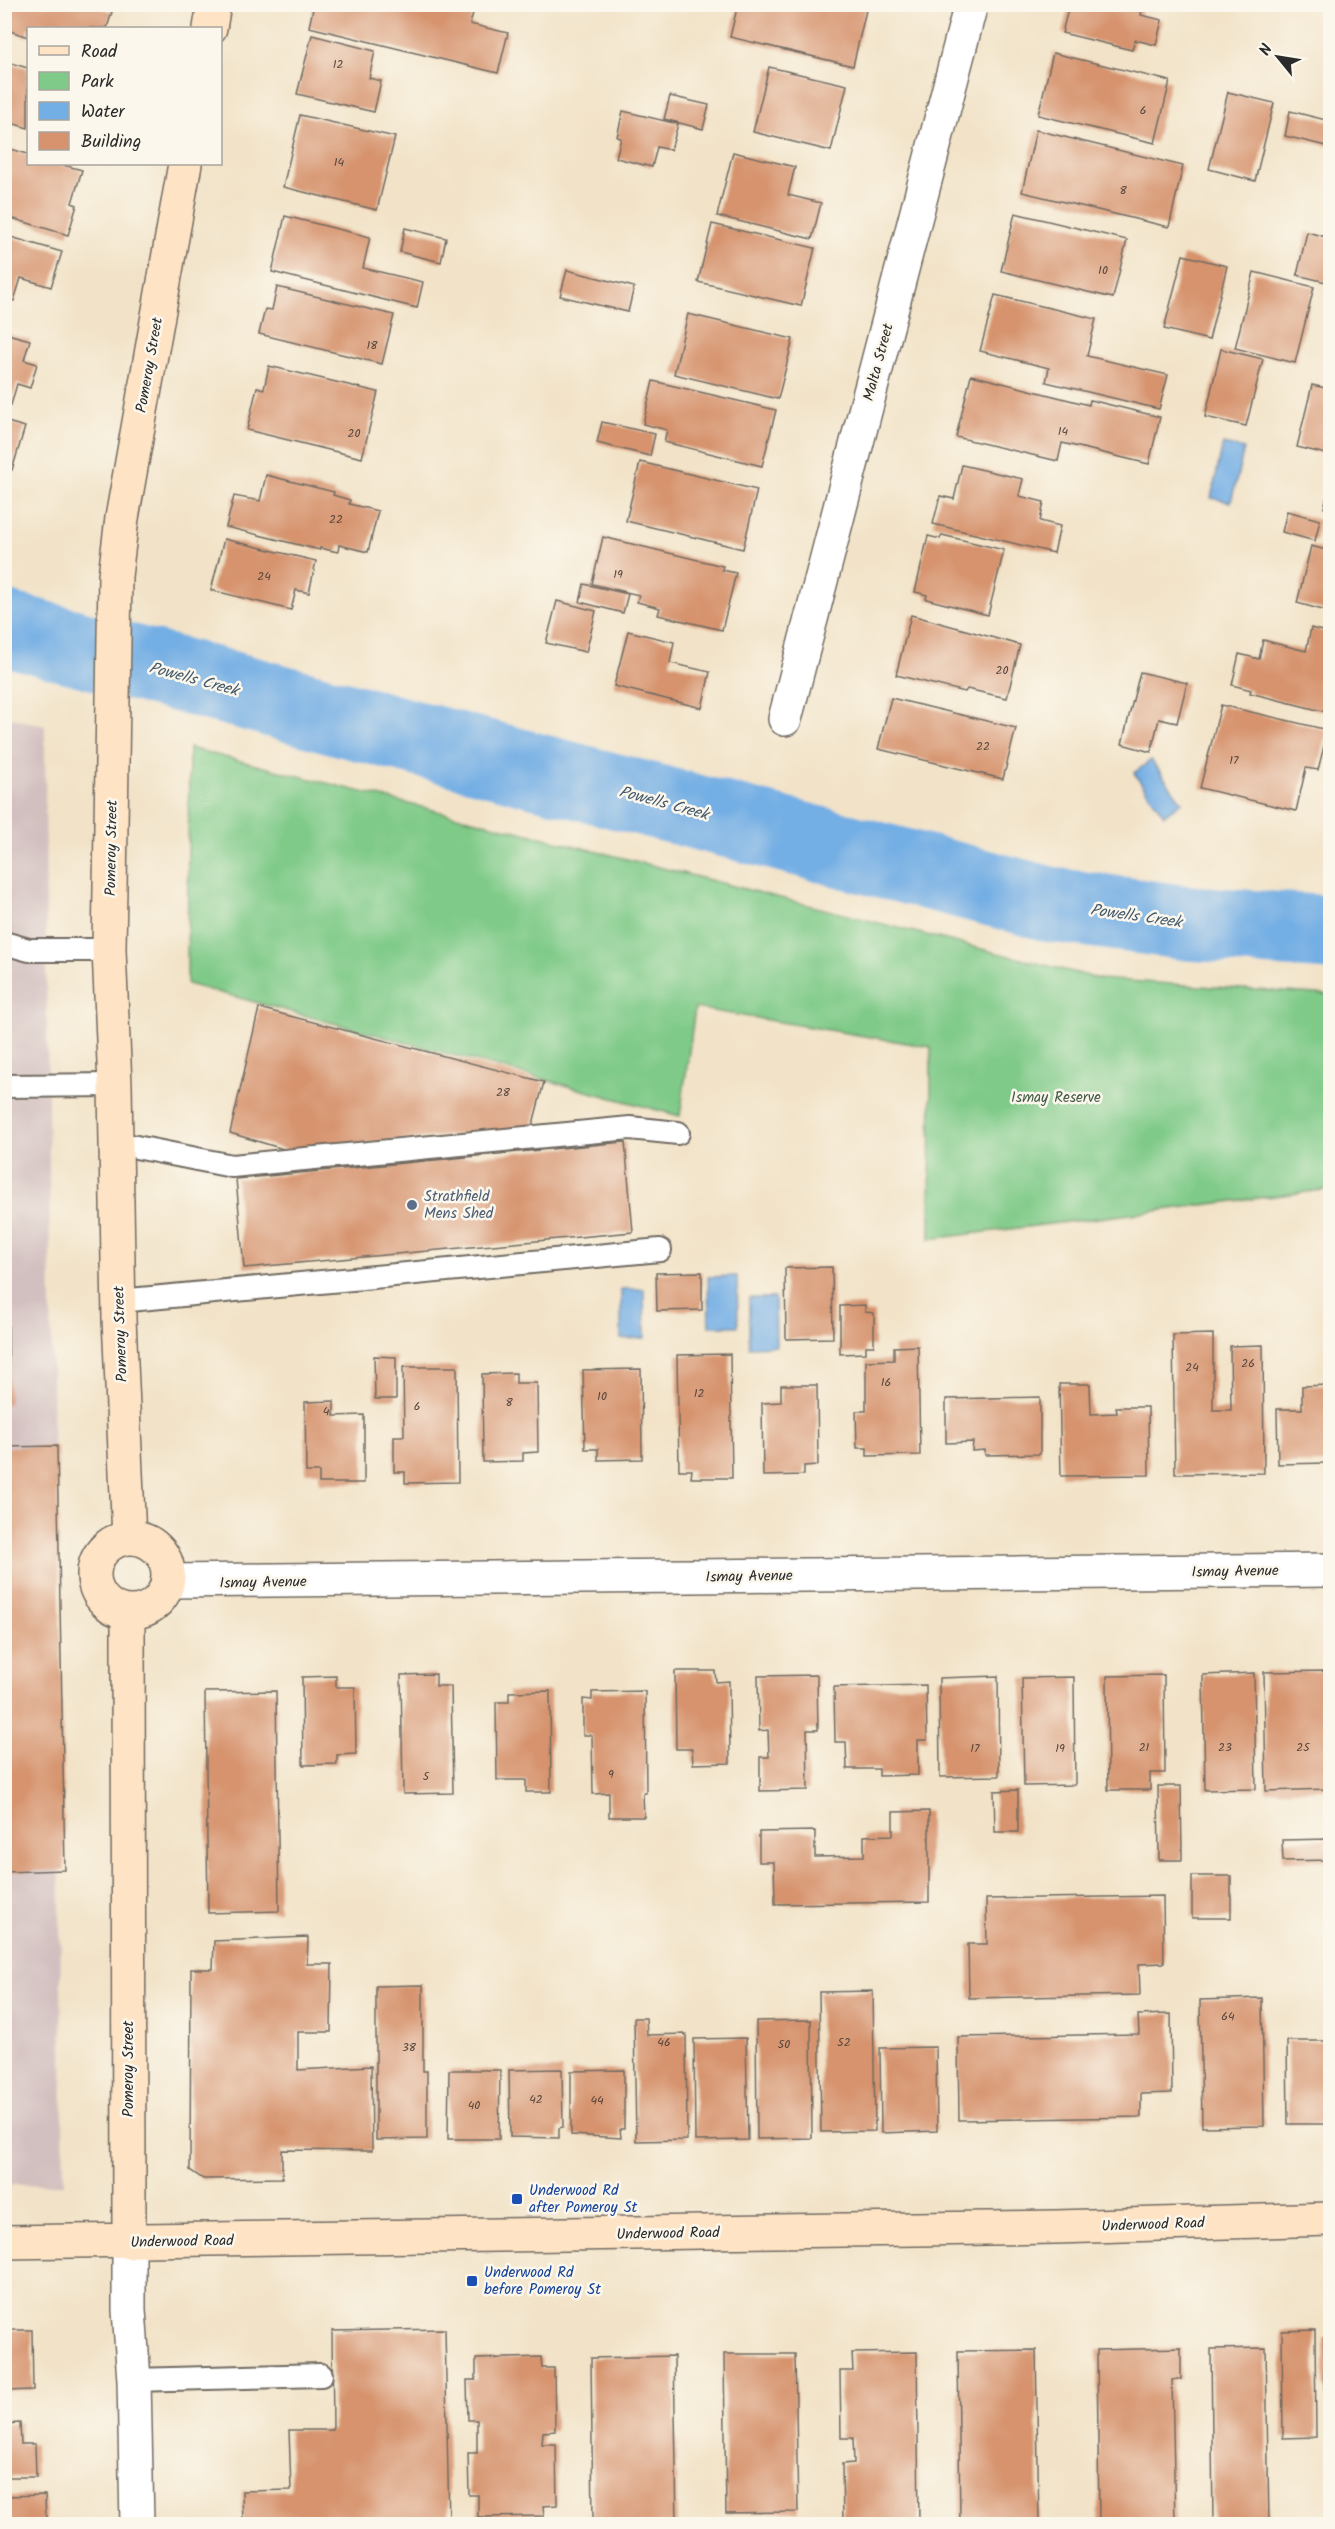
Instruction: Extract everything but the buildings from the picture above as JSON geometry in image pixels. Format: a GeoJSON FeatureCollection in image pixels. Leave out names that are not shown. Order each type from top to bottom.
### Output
{"type":"FeatureCollection","features":[{"type":"Feature","properties":{"kind":"main road"},"geometry":{"type":"LineString","coordinates":[[210,27],[214,4]]}},
{"type":"Feature","properties":{"kind":"main road","name":"Pomeroy Street"},"geometry":{"type":"LineString","coordinates":[[129,1538],[119,1300],[115,1084],[109,950],[115,576],[122,518],[185,165]]}},
{"type":"Feature","properties":{"kind":"main road"},"geometry":{"type":"LineString","coordinates":[[129,1538],[142,1540],[153,1546],[165,1561],[168,1581],[158,1601],[139,1612],[128,1613],[106,1604],[94,1582],[94,1569],[105,1548],[117,1541],[129,1538]]}},
{"type":"Feature","properties":{"kind":"main road","name":"Pomeroy Street"},"geometry":{"type":"LineString","coordinates":[[128,1613],[129,2242]]}},
{"type":"Feature","properties":{"kind":"main road","name":"Underwood Road"},"geometry":{"type":"LineString","coordinates":[[4,2242],[1056,2227],[1330,2219]]}},
{"type":"Feature","properties":{"kind":"street","name":"Malta Street"},"geometry":{"type":"LineString","coordinates":[[785,719],[971,4]]}},
{"type":"Feature","properties":{"kind":"street","name":"Ismay Avenue"},"geometry":{"type":"LineString","coordinates":[[168,1581],[1330,1570]]}},
{"type":"Feature","properties":{"kind":"street","name":"Pomeroy Street"},"geometry":{"type":"LineString","coordinates":[[129,2242],[129,2310],[134,2380],[137,2524]]}},
{"type":"Feature","properties":{"kind":"lane"},"geometry":{"type":"LineString","coordinates":[[4,943],[29,950],[109,950]]}},
{"type":"Feature","properties":{"kind":"lane"},"geometry":{"type":"LineString","coordinates":[[4,1086],[115,1084]]}},
{"type":"Feature","properties":{"kind":"lane"},"geometry":{"type":"LineString","coordinates":[[116,1143],[232,1166],[630,1128],[678,1134]]}},
{"type":"Feature","properties":{"kind":"lane"},"geometry":{"type":"LineString","coordinates":[[119,1300],[660,1250]]}},
{"type":"Feature","properties":{"kind":"lane"},"geometry":{"type":"LineString","coordinates":[[134,2380],[321,2375]]}},
{"type":"Feature","properties":{"kind":"shaded area"},"geometry":{"type":"Polygon","coordinates":[[[4,716],[45,726],[46,964],[64,2184],[4,2185],[4,716]]]}},
{"type":"Feature","properties":{"kind":"green space","name":"Ismay Reserve"},"geometry":{"type":"Polygon","coordinates":[[[189,748],[1100,979],[1330,995],[1330,1189],[930,1239],[931,1047],[695,1008],[680,1116],[187,984],[189,748]]]}},
{"type":"Feature","properties":{"kind":"water"},"geometry":{"type":"Polygon","coordinates":[[[1223,444],[1244,449],[1231,502],[1211,498],[1223,444]]]}},
{"type":"Feature","properties":{"kind":"water"},"geometry":{"type":"Polygon","coordinates":[[[1151,760],[1182,802],[1164,815],[1134,773],[1151,760]]]}},
{"type":"Feature","properties":{"kind":"water"},"geometry":{"type":"Polygon","coordinates":[[[737,1276],[738,1326],[709,1326],[708,1277],[737,1276]]]}},
{"type":"Feature","properties":{"kind":"water"},"geometry":{"type":"Polygon","coordinates":[[[621,1289],[644,1289],[645,1338],[621,1339],[621,1289]]]}},
{"type":"Feature","properties":{"kind":"water"},"geometry":{"type":"Polygon","coordinates":[[[749,1298],[775,1298],[776,1346],[749,1347],[749,1298]]]}},
{"type":"Feature","properties":{"kind":"waterway","name":"Powells Creek"},"geometry":{"type":"LineString","coordinates":[[4,628],[523,767],[1053,905],[1188,923],[1330,933]]}},
{"type":"Feature","properties":{"kind":"place","name":"Strathfield Mens Shed"},"geometry":{"type":"Point","coordinates":[412,1205]}},
{"type":"Feature","properties":{"kind":"place","name":"Underwood Rd after Pomeroy St"},"geometry":{"type":"Point","coordinates":[517,2199]}},
{"type":"Feature","properties":{"kind":"place","name":"Underwood Rd before Pomeroy St"},"geometry":{"type":"Point","coordinates":[472,2281]}}]}
